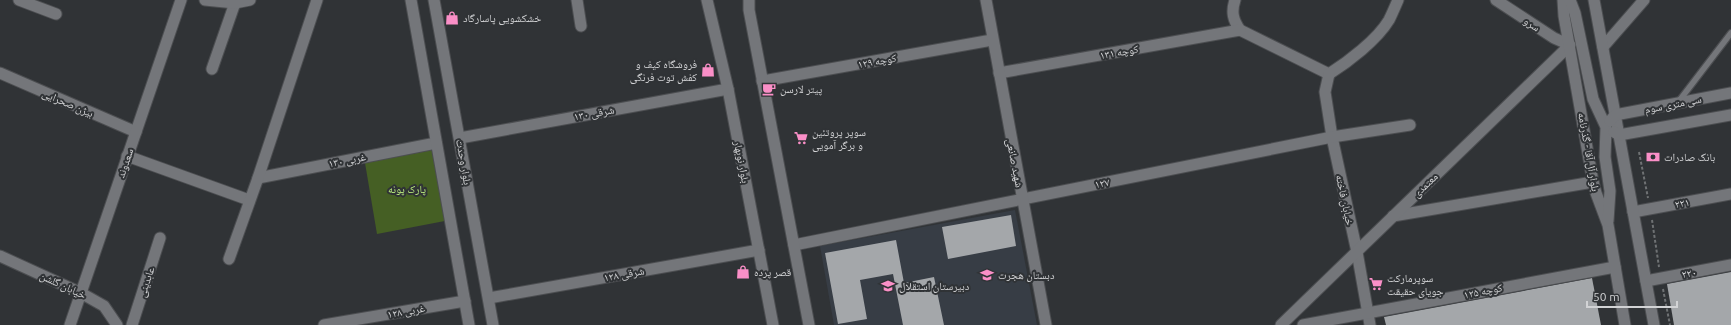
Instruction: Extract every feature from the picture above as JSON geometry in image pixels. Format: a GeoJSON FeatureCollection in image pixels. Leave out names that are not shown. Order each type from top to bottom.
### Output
{"type":"FeatureCollection","features":[{"type":"Feature","properties":{"kind":"street"},"geometry":{"type":"LineString","coordinates":[[19,0],[56,14]]}},
{"type":"Feature","properties":{"kind":"street","name":"سعدوند"},"geometry":{"type":"LineString","coordinates":[[70,325],[181,0]]}},
{"type":"Feature","properties":{"kind":"street"},"geometry":{"type":"LineString","coordinates":[[205,0],[250,0]]}},
{"type":"Feature","properties":{"kind":"street"},"geometry":{"type":"LineString","coordinates":[[229,259],[258,178],[317,0]]}},
{"type":"Feature","properties":{"kind":"street"},"geometry":{"type":"LineString","coordinates":[[411,0],[469,325]]}},
{"type":"Feature","properties":{"kind":"street","name":"بلوار وحدت"},"geometry":{"type":"LineString","coordinates":[[434,0],[493,325]]}},
{"type":"Feature","properties":{"kind":"street"},"geometry":{"type":"LineString","coordinates":[[577,0],[582,26]]}},
{"type":"Feature","properties":{"kind":"street","name":"بلوار نوبهار"},"geometry":{"type":"LineString","coordinates":[[707,0],[728,89],[772,325]]}},
{"type":"Feature","properties":{"kind":"street"},"geometry":{"type":"LineString","coordinates":[[749,0],[749,10],[762,81],[809,325]]}},
{"type":"Feature","properties":{"kind":"street","name":"شهید صانعی"},"geometry":{"type":"LineString","coordinates":[[986,0],[992,40],[1046,325]]}},
{"type":"Feature","properties":{"kind":"street"},"geometry":{"type":"LineString","coordinates":[[1234,0],[1232,12],[1234,22],[1240,30],[1329,74],[1347,63],[1368,44],[1388,21],[1398,0]]}},
{"type":"Feature","properties":{"kind":"street","name":"سرو"},"geometry":{"type":"LineString","coordinates":[[1496,0],[1554,38],[1570,45]]}},
{"type":"Feature","properties":{"kind":"street","name":"بلوار آل آقا - گذرنامه"},"geometry":{"type":"LineString","coordinates":[[1563,0],[1564,16],[1593,182],[1608,226],[1625,325]]}},
{"type":"Feature","properties":{"kind":"street"},"geometry":{"type":"LineString","coordinates":[[1570,0],[1575,13],[1593,99],[1606,127],[1605,157],[1610,191],[1608,226]]}},
{"type":"Feature","properties":{"kind":"street"},"geometry":{"type":"LineString","coordinates":[[1594,0],[1654,325]]}},
{"type":"Feature","properties":{"kind":"street"},"geometry":{"type":"LineString","coordinates":[[1603,47],[1644,0]]}},
{"type":"Feature","properties":{"kind":"street"},"geometry":{"type":"LineString","coordinates":[[212,69],[236,1]]}},
{"type":"Feature","properties":{"kind":"street","name":"کوچه ۱۳۱"},"geometry":{"type":"LineString","coordinates":[[999,73],[1240,30]]}},
{"type":"Feature","properties":{"kind":"street","name":"کوچه ۱۲۹"},"geometry":{"type":"LineString","coordinates":[[762,81],[992,40]]}},
{"type":"Feature","properties":{"kind":"street","name":"معتمدی"},"geometry":{"type":"LineString","coordinates":[[1281,325],[1570,45]]}},
{"type":"Feature","properties":{"kind":"street","name":"بیژن صحرایی"},"geometry":{"type":"LineString","coordinates":[[0,73],[136,132]]}},
{"type":"Feature","properties":{"kind":"street","name":"خیابان فاخته"},"geometry":{"type":"LineString","coordinates":[[1329,74],[1325,92],[1332,137],[1357,252],[1370,325]]}},
{"type":"Feature","properties":{"kind":"street","name":"۱۳۰ شرقی"},"geometry":{"type":"LineString","coordinates":[[460,138],[728,89]]}},
{"type":"Feature","properties":{"kind":"street","name":"سی متری سوم"},"geometry":{"type":"LineString","coordinates":[[1615,115],[1731,93]]}},
{"type":"Feature","properties":{"kind":"street"},"geometry":{"type":"LineString","coordinates":[[1646,109],[1642,114],[1641,120],[1643,125],[1648,129]]}},
{"type":"Feature","properties":{"kind":"street"},"geometry":{"type":"LineString","coordinates":[[1606,127],[1615,115]]}},
{"type":"Feature","properties":{"kind":"street","name":"سی متری سوم"},"geometry":{"type":"LineString","coordinates":[[1619,135],[1731,115]]}},
{"type":"Feature","properties":{"kind":"street","name":"۱۲۷"},"geometry":{"type":"LineString","coordinates":[[794,245],[1332,137],[1410,125]]}},
{"type":"Feature","properties":{"kind":"street"},"geometry":{"type":"LineString","coordinates":[[1606,127],[1619,135]]}},
{"type":"Feature","properties":{"kind":"street","name":"۱۳۰ غربی"},"geometry":{"type":"LineString","coordinates":[[258,178],[436,143]]}},
{"type":"Feature","properties":{"kind":"street"},"geometry":{"type":"LineString","coordinates":[[127,156],[249,200]]}},
{"type":"Feature","properties":{"kind":"street"},"geometry":{"type":"LineString","coordinates":[[1393,216],[1593,182]]}},
{"type":"Feature","properties":{"kind":"street","name":"۲۲۱"},"geometry":{"type":"LineString","coordinates":[[1633,212],[1731,194]]}},
{"type":"Feature","properties":{"kind":"street","name":"عابدینی"},"geometry":{"type":"LineString","coordinates":[[132,325],[160,238]]}},
{"type":"Feature","properties":{"kind":"street","name":"۱۲۸ شرقی"},"geometry":{"type":"LineString","coordinates":[[489,298],[759,250]]}},
{"type":"Feature","properties":{"kind":"street","name":"خیابان گلشن"},"geometry":{"type":"LineString","coordinates":[[0,256],[81,293],[104,306],[117,325]]}},
{"type":"Feature","properties":{"kind":"street","name":"۲۲۰"},"geometry":{"type":"LineString","coordinates":[[1646,281],[1731,265]]}},
{"type":"Feature","properties":{"kind":"street","name":"کوچه ۱۲۵"},"geometry":{"type":"LineString","coordinates":[[1303,325],[1615,266]]}},
{"type":"Feature","properties":{"kind":"street","name":"۱۲۸ غربی"},"geometry":{"type":"LineString","coordinates":[[324,325],[465,301]]}},
{"type":"Feature","properties":{"kind":"lane"},"geometry":{"type":"LineString","coordinates":[[1678,103],[1731,33]]}},
{"type":"Feature","properties":{"kind":"path"},"geometry":{"type":"LineString","coordinates":[[1639,152],[1670,325]]}},
{"type":"Feature","properties":{"kind":"shaded area"},"geometry":{"type":"Polygon","coordinates":[[[1015,210],[1037,325],[834,325],[820,246],[1015,210]]]}},
{"type":"Feature","properties":{"kind":"green space","name":"پارک پونه"},"geometry":{"type":"Polygon","coordinates":[[[436,143],[450,220],[377,234],[364,157],[436,143]]]}},
{"type":"Feature","properties":{"kind":"building"},"geometry":{"type":"Polygon","coordinates":[[[1011,215],[1016,246],[948,259],[942,227],[1011,215]]]}},
{"type":"Feature","properties":{"kind":"building"},"geometry":{"type":"Polygon","coordinates":[[[896,240],[904,283],[934,277],[944,325],[903,325],[893,274],[860,280],[867,319],[838,324],[825,253],[896,240]]]}},
{"type":"Feature","properties":{"kind":"building"},"geometry":{"type":"Polygon","coordinates":[[[1731,272],[1731,325],[1674,325],[1667,284],[1731,272]]]}},
{"type":"Feature","properties":{"kind":"building"},"geometry":{"type":"Polygon","coordinates":[[[1592,278],[1601,325],[1386,325],[1384,317],[1592,278]]]}},
{"type":"Feature","properties":{"kind":"place","name":"خشکشویی پاسارگاد"},"geometry":{"type":"Point","coordinates":[452,18]}},
{"type":"Feature","properties":{"kind":"place","name":"فروشگاه کیف و کفش توت فرنگی"},"geometry":{"type":"Point","coordinates":[708,70]}},
{"type":"Feature","properties":{"kind":"place","name":"پیتر لارسن"},"geometry":{"type":"Point","coordinates":[769,89]}},
{"type":"Feature","properties":{"kind":"place","name":"سوپر پروتئین و برگر آمویی"},"geometry":{"type":"Point","coordinates":[801,138]}},
{"type":"Feature","properties":{"kind":"place","name":"بانک صادرات"},"geometry":{"type":"Point","coordinates":[1653,157]}},
{"type":"Feature","properties":{"kind":"place","name":"قصر پرده"},"geometry":{"type":"Point","coordinates":[743,272]}},
{"type":"Feature","properties":{"kind":"place","name":"دبستان هجرت"},"geometry":{"type":"Point","coordinates":[987,275]}},
{"type":"Feature","properties":{"kind":"place","name":"سوپرمارکت جویای حقیقت"},"geometry":{"type":"Point","coordinates":[1376,284]}},
{"type":"Feature","properties":{"kind":"place","name":"دبیرستان استقلال"},"geometry":{"type":"Point","coordinates":[888,286]}}]}
